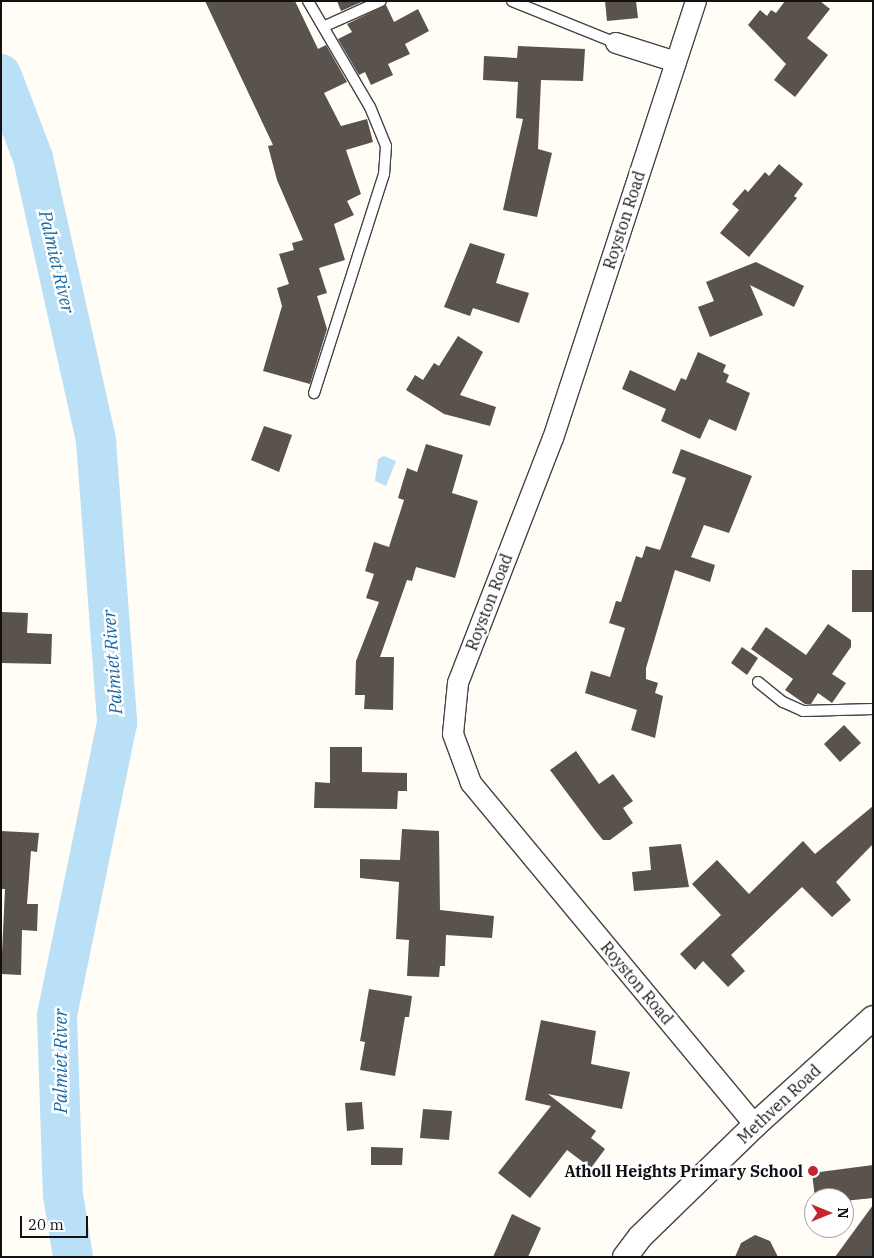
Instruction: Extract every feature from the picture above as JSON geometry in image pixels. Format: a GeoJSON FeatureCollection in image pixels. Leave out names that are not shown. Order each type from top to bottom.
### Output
{"type":"FeatureCollection","features":[{"type":"Feature","properties":{"kind":"street","name":"Royston Road"},"geometry":{"type":"LineString","coordinates":[[696,1],[553,438],[458,683],[453,734],[471,783],[756,1125]]}},
{"type":"Feature","properties":{"kind":"street"},"geometry":{"type":"LineString","coordinates":[[616,43],[676,62]]}},
{"type":"Feature","properties":{"kind":"street","name":"Methven Road"},"geometry":{"type":"LineString","coordinates":[[625,1257],[640,1237],[756,1125],[873,1018]]}},
{"type":"Feature","properties":{"kind":"lane"},"geometry":{"type":"LineString","coordinates":[[308,1],[325,26],[380,128],[386,158],[314,393]]}},
{"type":"Feature","properties":{"kind":"lane"},"geometry":{"type":"LineString","coordinates":[[325,26],[380,1]]}},
{"type":"Feature","properties":{"kind":"lane"},"geometry":{"type":"LineString","coordinates":[[512,1],[616,43]]}},
{"type":"Feature","properties":{"kind":"lane"},"geometry":{"type":"LineString","coordinates":[[758,682],[783,702],[804,710],[873,709]]}},
{"type":"Feature","properties":{"kind":"water"},"geometry":{"type":"Polygon","coordinates":[[[384,456],[396,461],[386,486],[375,481],[378,459],[384,456]]]}},
{"type":"Feature","properties":{"kind":"building"},"geometry":{"type":"Polygon","coordinates":[[[205,1],[295,1],[318,49],[326,45],[347,82],[324,93],[341,126],[367,119],[373,142],[346,150],[361,194],[347,201],[354,215],[334,224],[345,260],[319,268],[327,293],[317,296],[327,329],[310,384],[263,371],[282,306],[277,288],[289,284],[279,254],[294,250],[292,243],[303,240],[277,180],[268,146],[273,145],[205,1]]]}},
{"type":"Feature","properties":{"kind":"building"},"geometry":{"type":"Polygon","coordinates":[[[337,1],[364,1],[341,11],[337,1]]]}},
{"type":"Feature","properties":{"kind":"building"},"geometry":{"type":"Polygon","coordinates":[[[605,1],[636,1],[638,18],[607,21],[605,1]]]}},
{"type":"Feature","properties":{"kind":"building"},"geometry":{"type":"Polygon","coordinates":[[[785,1],[820,1],[830,9],[807,38],[828,55],[795,97],[774,80],[786,64],[748,25],[760,10],[767,16],[771,10],[776,13],[785,1]]]}},
{"type":"Feature","properties":{"kind":"building"},"geometry":{"type":"Polygon","coordinates":[[[386,5],[394,22],[418,9],[429,31],[405,44],[410,54],[388,64],[393,75],[371,85],[365,72],[359,75],[338,39],[352,32],[347,24],[386,5]]]}},
{"type":"Feature","properties":{"kind":"building"},"geometry":{"type":"Polygon","coordinates":[[[518,46],[585,49],[583,81],[541,80],[538,149],[552,153],[537,217],[503,210],[523,119],[516,118],[518,82],[483,80],[484,56],[517,58],[518,46]]]}},
{"type":"Feature","properties":{"kind":"building"},"geometry":{"type":"Polygon","coordinates":[[[779,164],[803,184],[794,196],[797,198],[749,257],[720,233],[739,210],[732,204],[745,189],[748,192],[765,172],[769,176],[779,164]]]}},
{"type":"Feature","properties":{"kind":"building"},"geometry":{"type":"Polygon","coordinates":[[[470,243],[505,254],[496,283],[529,293],[519,323],[473,308],[470,316],[444,307],[470,243]]]}},
{"type":"Feature","properties":{"kind":"building"},"geometry":{"type":"Polygon","coordinates":[[[756,262],[804,286],[794,307],[750,285],[763,315],[710,337],[698,307],[714,301],[706,282],[756,262]]]}},
{"type":"Feature","properties":{"kind":"building"},"geometry":{"type":"Polygon","coordinates":[[[458,336],[483,352],[460,395],[496,407],[490,426],[444,414],[406,390],[415,375],[423,380],[434,363],[439,366],[458,336]]]}},
{"type":"Feature","properties":{"kind":"building"},"geometry":{"type":"Polygon","coordinates":[[[698,352],[726,365],[723,372],[729,375],[726,382],[750,393],[736,431],[709,419],[700,439],[661,421],[666,409],[622,389],[630,370],[675,391],[681,378],[686,380],[698,352]]]}},
{"type":"Feature","properties":{"kind":"building"},"geometry":{"type":"Polygon","coordinates":[[[264,426],[292,435],[279,472],[251,460],[264,426]]]}},
{"type":"Feature","properties":{"kind":"building"},"geometry":{"type":"Polygon","coordinates":[[[426,444],[463,455],[452,493],[478,501],[455,578],[416,567],[412,581],[407,580],[380,657],[394,657],[393,710],[364,709],[365,695],[355,695],[356,661],[379,602],[366,598],[374,574],[365,571],[374,542],[389,547],[404,500],[398,498],[407,468],[417,472],[426,444]]]}},
{"type":"Feature","properties":{"kind":"building"},"geometry":{"type":"Polygon","coordinates":[[[681,449],[752,476],[729,533],[704,525],[691,557],[715,565],[710,582],[675,570],[646,668],[646,679],[658,683],[655,693],[663,696],[655,738],[631,730],[637,710],[585,693],[591,671],[610,677],[625,628],[609,623],[616,601],[621,602],[636,556],[642,558],[646,546],[660,550],[686,478],[672,473],[681,449]]]}},
{"type":"Feature","properties":{"kind":"building"},"geometry":{"type":"Polygon","coordinates":[[[852,570],[873,570],[873,612],[852,612],[852,570]]]}},
{"type":"Feature","properties":{"kind":"building"},"geometry":{"type":"Polygon","coordinates":[[[2,612],[28,613],[27,633],[52,634],[51,664],[1,663],[2,612]]]}},
{"type":"Feature","properties":{"kind":"building"},"geometry":{"type":"Polygon","coordinates":[[[828,624],[851,640],[851,647],[832,674],[846,683],[832,703],[818,693],[811,704],[805,704],[785,690],[793,679],[751,649],[766,627],[806,655],[828,624]]]}},
{"type":"Feature","properties":{"kind":"building"},"geometry":{"type":"Polygon","coordinates":[[[742,647],[758,658],[747,675],[731,663],[742,647]]]}},
{"type":"Feature","properties":{"kind":"building"},"geometry":{"type":"Polygon","coordinates":[[[844,725],[861,743],[840,762],[824,744],[844,725]]]}},
{"type":"Feature","properties":{"kind":"building"},"geometry":{"type":"Polygon","coordinates":[[[330,747],[362,747],[362,772],[407,773],[407,791],[398,791],[397,809],[314,808],[315,782],[330,783],[330,747]]]}},
{"type":"Feature","properties":{"kind":"building"},"geometry":{"type":"Polygon","coordinates":[[[576,751],[599,784],[613,774],[633,801],[623,808],[633,823],[610,840],[603,840],[550,770],[576,751]]]}},
{"type":"Feature","properties":{"kind":"building"},"geometry":{"type":"Polygon","coordinates":[[[873,806],[873,844],[836,882],[851,900],[832,917],[802,887],[731,955],[745,971],[728,987],[703,961],[695,970],[680,954],[721,915],[692,884],[717,860],[749,894],[803,841],[815,854],[873,806]]]}},
{"type":"Feature","properties":{"kind":"building"},"geometry":{"type":"Polygon","coordinates":[[[402,829],[439,831],[440,910],[494,916],[492,938],[446,935],[445,966],[440,966],[439,977],[407,976],[409,940],[396,939],[399,882],[360,878],[360,859],[400,860],[402,829]]]}},
{"type":"Feature","properties":{"kind":"building"},"geometry":{"type":"Polygon","coordinates":[[[1,831],[39,833],[37,852],[31,851],[27,904],[38,904],[37,931],[22,930],[21,975],[1,974],[5,889],[1,889],[1,831]]]}},
{"type":"Feature","properties":{"kind":"building"},"geometry":{"type":"Polygon","coordinates":[[[681,844],[689,887],[634,891],[632,872],[651,870],[649,847],[681,844]]]}},
{"type":"Feature","properties":{"kind":"building"},"geometry":{"type":"Polygon","coordinates":[[[369,989],[412,996],[409,1017],[405,1017],[395,1076],[360,1070],[365,1042],[360,1041],[369,989]]]}},
{"type":"Feature","properties":{"kind":"building"},"geometry":{"type":"Polygon","coordinates":[[[541,1020],[596,1031],[591,1064],[630,1072],[622,1109],[548,1094],[596,1131],[591,1138],[605,1149],[591,1168],[567,1150],[530,1198],[498,1173],[551,1106],[525,1100],[541,1020]]]}},
{"type":"Feature","properties":{"kind":"building"},"geometry":{"type":"Polygon","coordinates":[[[362,1102],[364,1129],[347,1131],[345,1103],[362,1102]]]}},
{"type":"Feature","properties":{"kind":"building"},"geometry":{"type":"Polygon","coordinates":[[[423,1109],[452,1111],[449,1140],[420,1138],[423,1109]]]}},
{"type":"Feature","properties":{"kind":"building"},"geometry":{"type":"Polygon","coordinates":[[[371,1147],[403,1148],[402,1165],[371,1165],[371,1147]]]}},
{"type":"Feature","properties":{"kind":"building"},"geometry":{"type":"Polygon","coordinates":[[[873,1165],[873,1198],[854,1200],[854,1188],[814,1188],[812,1173],[873,1165]]]}},
{"type":"Feature","properties":{"kind":"building"},"geometry":{"type":"Polygon","coordinates":[[[873,1205],[873,1257],[835,1257],[849,1238],[854,1238],[854,1231],[873,1205]]]}},
{"type":"Feature","properties":{"kind":"building"},"geometry":{"type":"Polygon","coordinates":[[[512,1214],[541,1228],[528,1257],[493,1257],[512,1214]]]}},
{"type":"Feature","properties":{"kind":"building"},"geometry":{"type":"Polygon","coordinates":[[[755,1235],[770,1241],[778,1257],[735,1257],[741,1243],[755,1235]]]}},
{"type":"Feature","properties":{"kind":"waterway","name":"Palmiet River"},"geometry":{"type":"LineString","coordinates":[[1,74],[33,158],[96,441],[117,723],[57,1016],[63,1195],[73,1257]]}},
{"type":"Feature","properties":{"kind":"place","name":"Atholl Heights Primary School"},"geometry":{"type":"Point","coordinates":[813,1171]}}]}
